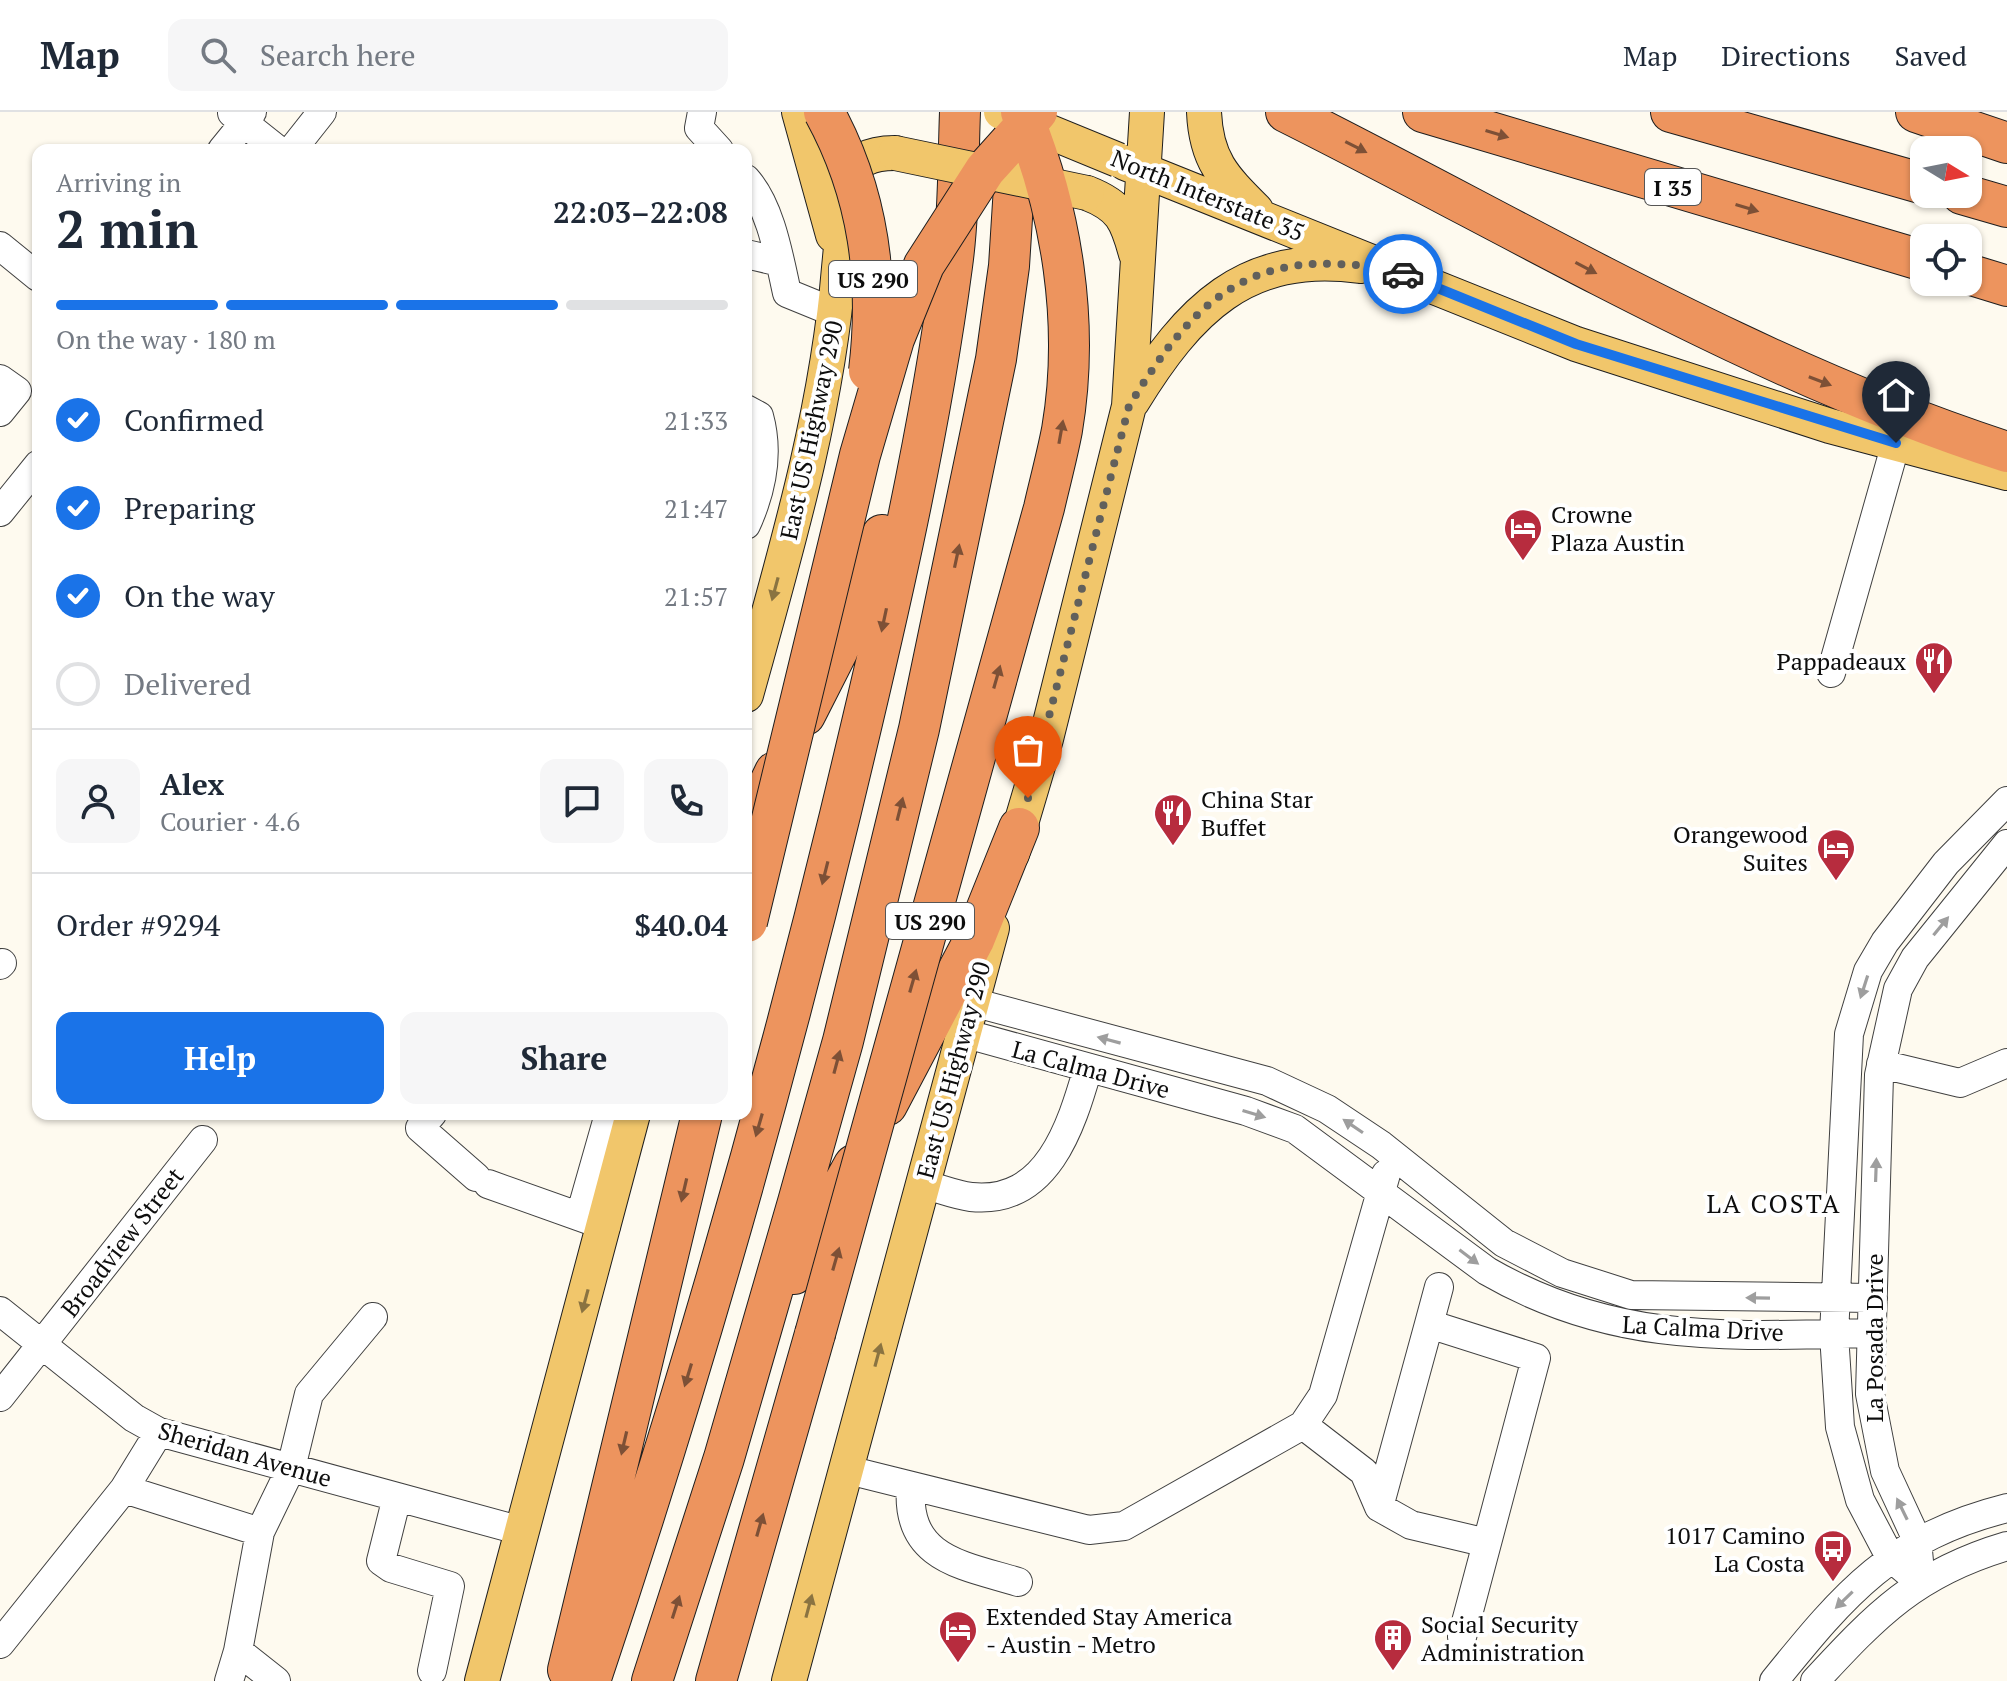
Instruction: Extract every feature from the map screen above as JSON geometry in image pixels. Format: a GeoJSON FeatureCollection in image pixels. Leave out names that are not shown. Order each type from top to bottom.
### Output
{"type":"FeatureCollection","features":[{"type":"Feature","properties":{"kind":"highway","name":"US 290"},"geometry":{"type":"LineString","coordinates":[[752,904],[860,455],[874,296],[870,244],[864,210],[841,142],[824,112]]}},
{"type":"Feature","properties":{"kind":"highway"},"geometry":{"type":"LineString","coordinates":[[590,1681],[668,1443],[787,1025],[862,722],[953,263],[960,112]]}},
{"type":"Feature","properties":{"kind":"highway","name":"US 290"},"geometry":{"type":"LineString","coordinates":[[716,1681],[1040,523],[1062,429],[1070,325],[1062,250],[1036,149],[1020,112]]}},
{"type":"Feature","properties":{"kind":"highway"},"geometry":{"type":"LineString","coordinates":[[652,1681],[755,1352],[843,1041],[919,729],[996,359],[1009,266],[1020,112]]}},
{"type":"Feature","properties":{"kind":"highway"},"geometry":{"type":"LineString","coordinates":[[860,455],[894,339],[924,265],[985,170],[1037,112]]}},
{"type":"Feature","properties":{"kind":"highway"},"geometry":{"type":"LineString","coordinates":[[1286,112],[1773,362],[2007,452]]}},
{"type":"Feature","properties":{"kind":"highway","name":"I 35"},"geometry":{"type":"LineString","coordinates":[[1423,112],[1910,257]]}},
{"type":"Feature","properties":{"kind":"highway"},"geometry":{"type":"LineString","coordinates":[[1671,112],[1910,180]]}},
{"type":"Feature","properties":{"kind":"highway"},"geometry":{"type":"LineString","coordinates":[[1916,112],[2007,143]]}},
{"type":"Feature","properties":{"kind":"highway"},"geometry":{"type":"LineString","coordinates":[[1982,278],[2007,286]]}},
{"type":"Feature","properties":{"kind":"highway"},"geometry":{"type":"LineString","coordinates":[[752,820],[837,652],[890,515],[938,351]]}},
{"type":"Feature","properties":{"kind":"highway"},"geometry":{"type":"LineString","coordinates":[[755,1352],[807,1249],[974,940],[1019,828]]}},
{"type":"Feature","properties":{"kind":"highway"},"geometry":{"type":"LineString","coordinates":[[565,1681],[701,1120]]}},
{"type":"Feature","properties":{"kind":"main road"},"geometry":{"type":"LineString","coordinates":[[799,112],[840,257]]}},
{"type":"Feature","properties":{"kind":"main road","name":"East US Highway 290"},"geometry":{"type":"LineString","coordinates":[[752,670],[798,504],[822,398],[836,313],[844,182],[839,112]]}},
{"type":"Feature","properties":{"kind":"main road","name":"North Interstate 35"},"geometry":{"type":"LineString","coordinates":[[1001,112],[1576,344],[1896,443],[2007,473]]}},
{"type":"Feature","properties":{"kind":"main road","name":"East US Highway 290"},"geometry":{"type":"LineString","coordinates":[[789,1681],[1049,725],[1129,406],[1139,266],[1131,166],[1147,112]]}},
{"type":"Feature","properties":{"kind":"main road"},"geometry":{"type":"LineString","coordinates":[[1204,112],[1206,142],[1216,166],[1260,215]]}},
{"type":"Feature","properties":{"kind":"main road"},"geometry":{"type":"LineString","coordinates":[[844,182],[855,163],[875,153],[895,153],[1087,193],[1107,200],[1128,222],[1139,266]]}},
{"type":"Feature","properties":{"kind":"main road"},"geometry":{"type":"LineString","coordinates":[[1129,406],[1182,328],[1210,302],[1241,281],[1273,269],[1314,263],[1392,270]]}},
{"type":"Feature","properties":{"kind":"main road"},"geometry":{"type":"LineString","coordinates":[[482,1681],[522,1531],[593,1221],[631,1120]]}},
{"type":"Feature","properties":{"kind":"street"},"geometry":{"type":"LineString","coordinates":[[297,144],[322,112]]}},
{"type":"Feature","properties":{"kind":"street"},"geometry":{"type":"LineString","coordinates":[[226,144],[243,116],[272,144]]}},
{"type":"Feature","properties":{"kind":"street"},"geometry":{"type":"LineString","coordinates":[[695,130],[712,144]]}},
{"type":"Feature","properties":{"kind":"street"},"geometry":{"type":"LineString","coordinates":[[752,186],[780,262],[787,293],[836,313]]}},
{"type":"Feature","properties":{"kind":"street"},"geometry":{"type":"LineString","coordinates":[[0,246],[32,272]]}},
{"type":"Feature","properties":{"kind":"street"},"geometry":{"type":"LineString","coordinates":[[752,255],[780,262]]}},
{"type":"Feature","properties":{"kind":"street"},"geometry":{"type":"LineString","coordinates":[[0,379],[17,391],[0,412]]}},
{"type":"Feature","properties":{"kind":"street"},"geometry":{"type":"LineString","coordinates":[[752,412],[759,416],[766,441],[760,489],[752,510]]}},
{"type":"Feature","properties":{"kind":"street"},"geometry":{"type":"LineString","coordinates":[[1831,673],[1896,443]]}},
{"type":"Feature","properties":{"kind":"street"},"geometry":{"type":"LineString","coordinates":[[0,512],[32,483]]}},
{"type":"Feature","properties":{"kind":"street"},"geometry":{"type":"LineString","coordinates":[[760,489],[798,504]]}},
{"type":"Feature","properties":{"kind":"street","name":"La Posada Drive"},"geometry":{"type":"LineString","coordinates":[[1921,1583],[1890,1557],[1860,1500],[1845,1453],[1837,1403],[1834,1334],[1849,1034],[1868,971],[1903,917],[1954,854],[2007,801]]}},
{"type":"Feature","properties":{"kind":"street","name":"La Posada Drive"},"geometry":{"type":"LineString","coordinates":[[1921,1583],[1917,1540],[1885,1471],[1875,1433],[1870,1394],[1881,1064],[1898,989],[1915,958],[2007,844]]}},
{"type":"Feature","properties":{"kind":"street"},"geometry":{"type":"LineString","coordinates":[[1954,854],[1979,879],[2007,884]]}},
{"type":"Feature","properties":{"kind":"street","name":"La Calma Drive"},"geometry":{"type":"LineString","coordinates":[[967,1018],[1088,1068],[1219,1104],[1295,1129],[1487,1271],[1521,1290],[1574,1312],[1612,1323],[1669,1331],[1872,1333]]}},
{"type":"Feature","properties":{"kind":"street","name":"La Calma Drive"},"geometry":{"type":"LineString","coordinates":[[967,1018],[1225,1071],[1298,1094],[1327,1109],[1393,1155],[1504,1243],[1595,1286],[1631,1295],[1836,1300],[1873,1298]]}},
{"type":"Feature","properties":{"kind":"street"},"geometry":{"type":"LineString","coordinates":[[1881,1064],[1960,1083],[2007,1063]]}},
{"type":"Feature","properties":{"kind":"street"},"geometry":{"type":"LineString","coordinates":[[922,1184],[969,1197],[998,1197],[1033,1181],[1054,1158],[1070,1126],[1088,1068]]}},
{"type":"Feature","properties":{"kind":"street"},"geometry":{"type":"LineString","coordinates":[[1219,1104],[1225,1071]]}},
{"type":"Feature","properties":{"kind":"street"},"geometry":{"type":"LineString","coordinates":[[427,1120],[420,1128],[482,1180],[593,1221],[608,1120]]}},
{"type":"Feature","properties":{"kind":"street","name":"Broadview Street"},"geometry":{"type":"LineString","coordinates":[[0,1397],[203,1140]]}},
{"type":"Feature","properties":{"kind":"street"},"geometry":{"type":"LineString","coordinates":[[848,1470],[1089,1530],[1124,1526],[1303,1425],[1323,1395],[1380,1189],[1393,1155]]}},
{"type":"Feature","properties":{"kind":"street"},"geometry":{"type":"LineString","coordinates":[[1840,1207],[1875,1211]]}},
{"type":"Feature","properties":{"kind":"street"},"geometry":{"type":"LineString","coordinates":[[1379,1507],[1439,1287]]}},
{"type":"Feature","properties":{"kind":"street","name":"Sheridan Avenue"},"geometry":{"type":"LineString","coordinates":[[0,1311],[134,1418],[159,1432],[522,1531]]}},
{"type":"Feature","properties":{"kind":"street"},"geometry":{"type":"LineString","coordinates":[[229,1681],[238,1651],[260,1532],[291,1468],[309,1394],[373,1317]]}},
{"type":"Feature","properties":{"kind":"street"},"geometry":{"type":"LineString","coordinates":[[1429,1324],[1536,1358],[1462,1637]]}},
{"type":"Feature","properties":{"kind":"street"},"geometry":{"type":"LineString","coordinates":[[1303,1425],[1364,1472],[1379,1507],[1411,1525],[1487,1543]]}},
{"type":"Feature","properties":{"kind":"street"},"geometry":{"type":"LineString","coordinates":[[0,1644],[124,1489],[159,1432]]}},
{"type":"Feature","properties":{"kind":"street"},"geometry":{"type":"LineString","coordinates":[[911,1486],[909,1511],[915,1531],[934,1550],[951,1562],[1018,1582]]}},
{"type":"Feature","properties":{"kind":"street"},"geometry":{"type":"LineString","coordinates":[[124,1489],[260,1532]]}},
{"type":"Feature","properties":{"kind":"street"},"geometry":{"type":"LineString","coordinates":[[397,1497],[381,1561],[391,1568],[450,1586],[432,1671]]}},
{"type":"Feature","properties":{"kind":"street"},"geometry":{"type":"LineString","coordinates":[[1774,1681],[1831,1613],[1890,1557],[1917,1540],[2007,1508]]}},
{"type":"Feature","properties":{"kind":"street"},"geometry":{"type":"LineString","coordinates":[[1815,1681],[1869,1622],[1921,1583],[1964,1559],[2007,1546]]}},
{"type":"Feature","properties":{"kind":"street"},"geometry":{"type":"LineString","coordinates":[[238,1651],[276,1681]]}},
{"type":"Feature","properties":{"kind":"way so far"},"geometry":{"type":"LineString","coordinates":[[1028,798],[1085,588],[1129,406],[1154,365],[1182,328],[1210,302],[1241,281],[1273,269],[1314,263],[1350,264],[1403,274]]}},
{"type":"Feature","properties":{"kind":"place","name":"Crowne Plaza Austin"},"geometry":{"type":"Point","coordinates":[1523,562]}},
{"type":"Feature","properties":{"kind":"place","name":"Pappadeaux"},"geometry":{"type":"Point","coordinates":[1934,695]}},
{"type":"Feature","properties":{"kind":"place","name":"China Star Buffet"},"geometry":{"type":"Point","coordinates":[1173,847]}},
{"type":"Feature","properties":{"kind":"place","name":"Orangewood Suites"},"geometry":{"type":"Point","coordinates":[1836,882]}},
{"type":"Feature","properties":{"kind":"place","name":"1017 Camino La Costa"},"geometry":{"type":"Point","coordinates":[1833,1583]}},
{"type":"Feature","properties":{"kind":"place","name":"Extended Stay America - Austin - Metro"},"geometry":{"type":"Point","coordinates":[958,1664]}},
{"type":"Feature","properties":{"kind":"place","name":"Social Security Administration"},"geometry":{"type":"Point","coordinates":[1393,1672]}},
{"type":"Feature","properties":{"kind":"district","name":"LA COSTA"},"geometry":{"type":"Point","coordinates":[1774,1203]}},
{"type":"Feature","properties":{"kind":"route"},"geometry":{"type":"LineString","coordinates":[[1403,274],[1576,344],[1830,426],[1896,443]]}}]}
